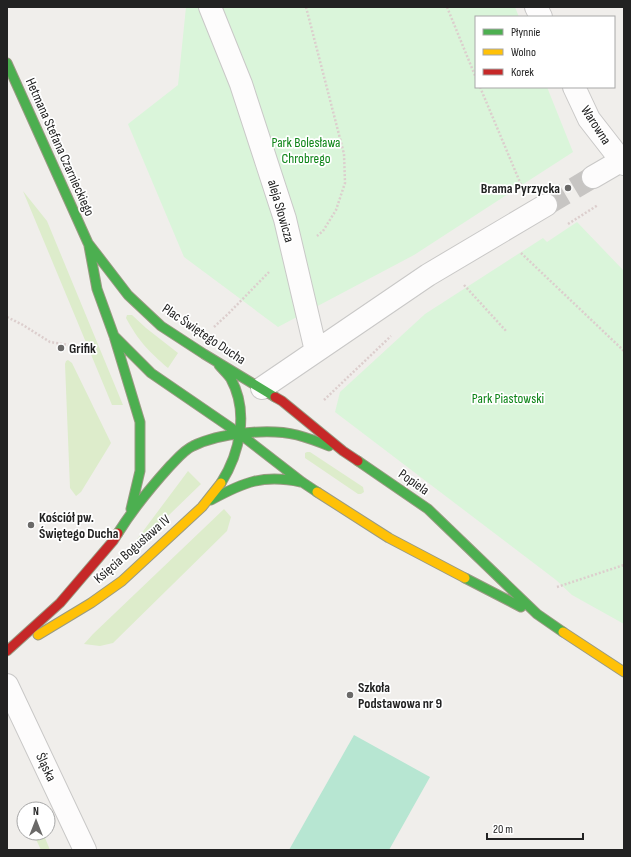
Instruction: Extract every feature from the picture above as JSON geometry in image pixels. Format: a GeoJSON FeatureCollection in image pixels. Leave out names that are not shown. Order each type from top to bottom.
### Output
{"type":"FeatureCollection","features":[{"type":"Feature","properties":{"kind":"main road","name":"Hetmana Stefana Czarnieckiego"},"geometry":{"type":"LineString","coordinates":[[7,63],[88,243]]}},
{"type":"Feature","properties":{"kind":"main road"},"geometry":{"type":"LineString","coordinates":[[88,243],[96,289],[114,336],[140,422],[140,471],[130,513]]}},
{"type":"Feature","properties":{"kind":"main road","name":"Plac Świętego Ducha"},"geometry":{"type":"LineString","coordinates":[[88,243],[128,294],[156,320],[167,329],[215,360],[262,388]]}},
{"type":"Feature","properties":{"kind":"main road"},"geometry":{"type":"LineString","coordinates":[[114,336],[152,373],[170,387],[240,434],[274,432],[297,435],[343,451]]}},
{"type":"Feature","properties":{"kind":"main road","name":"Księcia Bogusława IV"},"geometry":{"type":"LineString","coordinates":[[7,652],[69,618],[121,581],[204,504],[218,488],[229,471],[236,453],[240,434],[241,415],[236,390],[230,378],[215,360]]}},
{"type":"Feature","properties":{"kind":"main road","name":"Popiela"},"geometry":{"type":"LineString","coordinates":[[262,388],[282,401],[343,451],[428,509],[537,614],[587,649],[624,672]]}},
{"type":"Feature","properties":{"kind":"main road","name":"Księcia Bogusława IV"},"geometry":{"type":"LineString","coordinates":[[7,652],[60,603],[113,541],[130,513],[184,452],[192,446],[218,437],[240,434]]}},
{"type":"Feature","properties":{"kind":"main road","name":"Popiela"},"geometry":{"type":"LineString","coordinates":[[240,434],[302,482],[389,538],[501,597],[537,614]]}},
{"type":"Feature","properties":{"kind":"main road"},"geometry":{"type":"LineString","coordinates":[[204,504],[231,489],[253,480],[286,478],[302,482]]}},
{"type":"Feature","properties":{"kind":"street","name":"aleja Słowicza"},"geometry":{"type":"LineString","coordinates":[[210,7],[242,84],[285,219],[316,351]]}},
{"type":"Feature","properties":{"kind":"street"},"geometry":{"type":"LineString","coordinates":[[536,7],[540,16]]}},
{"type":"Feature","properties":{"kind":"street","name":"Warowna"},"geometry":{"type":"LineString","coordinates":[[574,88],[589,119],[623,161]]}},
{"type":"Feature","properties":{"kind":"street"},"geometry":{"type":"LineString","coordinates":[[593,177],[623,161]]}},
{"type":"Feature","properties":{"kind":"street"},"geometry":{"type":"LineString","coordinates":[[262,388],[428,275],[540,208]]}},
{"type":"Feature","properties":{"kind":"street","name":"Śląska"},"geometry":{"type":"LineString","coordinates":[[7,685],[85,850]]}},
{"type":"Feature","properties":{"kind":"path"},"geometry":{"type":"LineString","coordinates":[[211,329],[228,314],[278,262],[292,254],[323,231],[336,210],[345,183],[344,154],[306,7]]}},
{"type":"Feature","properties":{"kind":"path"},"geometry":{"type":"LineString","coordinates":[[447,7],[475,76]]}},
{"type":"Feature","properties":{"kind":"path"},"geometry":{"type":"LineString","coordinates":[[480,88],[540,208]]}},
{"type":"Feature","properties":{"kind":"path"},"geometry":{"type":"LineString","coordinates":[[517,249],[624,351]]}},
{"type":"Feature","properties":{"kind":"path"},"geometry":{"type":"LineString","coordinates":[[462,283],[507,332]]}},
{"type":"Feature","properties":{"kind":"path"},"geometry":{"type":"LineString","coordinates":[[7,317],[50,342],[75,346]]}},
{"type":"Feature","properties":{"kind":"path"},"geometry":{"type":"LineString","coordinates":[[557,587],[624,565]]}},
{"type":"Feature","properties":{"kind":"green space","name":"Park Bolesława Chrobrego"},"geometry":{"type":"Polygon","coordinates":[[[186,7],[515,7],[519,16],[475,16],[475,88],[547,88],[573,152],[414,255],[278,327],[184,257],[128,124],[178,85],[186,7]]]}},
{"type":"Feature","properties":{"kind":"green space"},"geometry":{"type":"Polygon","coordinates":[[[23,191],[47,221],[123,405],[112,405],[23,191]]]}},
{"type":"Feature","properties":{"kind":"green space","name":"Park Piastowski"},"geometry":{"type":"Polygon","coordinates":[[[577,222],[624,271],[624,624],[572,595],[556,580],[335,412],[340,392],[425,314],[543,238],[547,242],[577,222]]]}},
{"type":"Feature","properties":{"kind":"green space"},"geometry":{"type":"Polygon","coordinates":[[[127,315],[132,315],[178,353],[168,368],[149,351],[139,339],[126,318],[127,315]]]}},
{"type":"Feature","properties":{"kind":"green space"},"geometry":{"type":"Polygon","coordinates":[[[68,360],[72,363],[111,443],[81,492],[76,496],[70,488],[65,364],[68,360]]]}},
{"type":"Feature","properties":{"kind":"green space"},"geometry":{"type":"Polygon","coordinates":[[[310,452],[363,487],[364,492],[358,494],[305,458],[305,453],[310,452]]]}},
{"type":"Feature","properties":{"kind":"green space"},"geometry":{"type":"Polygon","coordinates":[[[188,471],[201,484],[138,545],[135,545],[135,542],[188,471]]]}},
{"type":"Feature","properties":{"kind":"green space"},"geometry":{"type":"Polygon","coordinates":[[[224,509],[231,517],[227,531],[113,643],[100,646],[84,644],[93,634],[224,509]]]}},
{"type":"Feature","properties":{"kind":"green space"},"geometry":{"type":"Polygon","coordinates":[[[354,735],[430,777],[389,850],[289,850],[354,735]]]}},
{"type":"Feature","properties":{"kind":"green space"},"geometry":{"type":"Polygon","coordinates":[[[37,841],[46,841],[50,850],[41,850],[37,841]]]}},
{"type":"Feature","properties":{"kind":"tunnel"},"geometry":{"type":"LineString","coordinates":[[546,205],[593,177]]}},
{"type":"Feature","properties":{"kind":"traffic: fast"},"geometry":{"type":"LineString","coordinates":[[7,63],[88,243],[128,295],[161,326],[275,397]]}},
{"type":"Feature","properties":{"kind":"traffic: fast"},"geometry":{"type":"LineString","coordinates":[[89,246],[97,289],[114,336],[140,422],[140,471],[131,509]]}},
{"type":"Feature","properties":{"kind":"traffic: fast"},"geometry":{"type":"LineString","coordinates":[[114,336],[151,373],[240,434],[317,492]]}},
{"type":"Feature","properties":{"kind":"traffic: fast"},"geometry":{"type":"LineString","coordinates":[[219,365],[231,379],[237,392],[241,418],[237,446],[228,471],[221,483]]}},
{"type":"Feature","properties":{"kind":"traffic: fast"},"geometry":{"type":"LineString","coordinates":[[118,533],[142,498],[170,466],[193,446],[230,435],[259,432],[297,435],[329,446]]}},
{"type":"Feature","properties":{"kind":"traffic: fast"},"geometry":{"type":"LineString","coordinates":[[358,461],[428,509],[537,614],[563,632]]}},
{"type":"Feature","properties":{"kind":"traffic: fast"},"geometry":{"type":"LineString","coordinates":[[211,500],[234,488],[254,481],[276,479],[301,482]]}},
{"type":"Feature","properties":{"kind":"traffic: fast"},"geometry":{"type":"LineString","coordinates":[[465,578],[521,607]]}},
{"type":"Feature","properties":{"kind":"traffic: slow"},"geometry":{"type":"LineString","coordinates":[[38,635],[91,603],[122,581],[202,507],[221,483]]}},
{"type":"Feature","properties":{"kind":"traffic: slow"},"geometry":{"type":"LineString","coordinates":[[317,492],[389,538],[465,578]]}},
{"type":"Feature","properties":{"kind":"traffic: slow"},"geometry":{"type":"LineString","coordinates":[[563,632],[624,672]]}},
{"type":"Feature","properties":{"kind":"traffic: jam"},"geometry":{"type":"LineString","coordinates":[[275,397],[282,401],[343,451],[358,461]]}},
{"type":"Feature","properties":{"kind":"traffic: jam"},"geometry":{"type":"LineString","coordinates":[[7,651],[60,603],[113,541],[118,533]]}},
{"type":"Feature","properties":{"kind":"place","name":"Brama Pyrzycka"},"geometry":{"type":"Point","coordinates":[568,188]}},
{"type":"Feature","properties":{"kind":"place","name":"Grifik"},"geometry":{"type":"Point","coordinates":[61,348]}},
{"type":"Feature","properties":{"kind":"place","name":"Kościół pw. Świętego Ducha"},"geometry":{"type":"Point","coordinates":[31,525]}},
{"type":"Feature","properties":{"kind":"place","name":"Szkoła Podstawowa nr 9"},"geometry":{"type":"Point","coordinates":[350,695]}}]}
